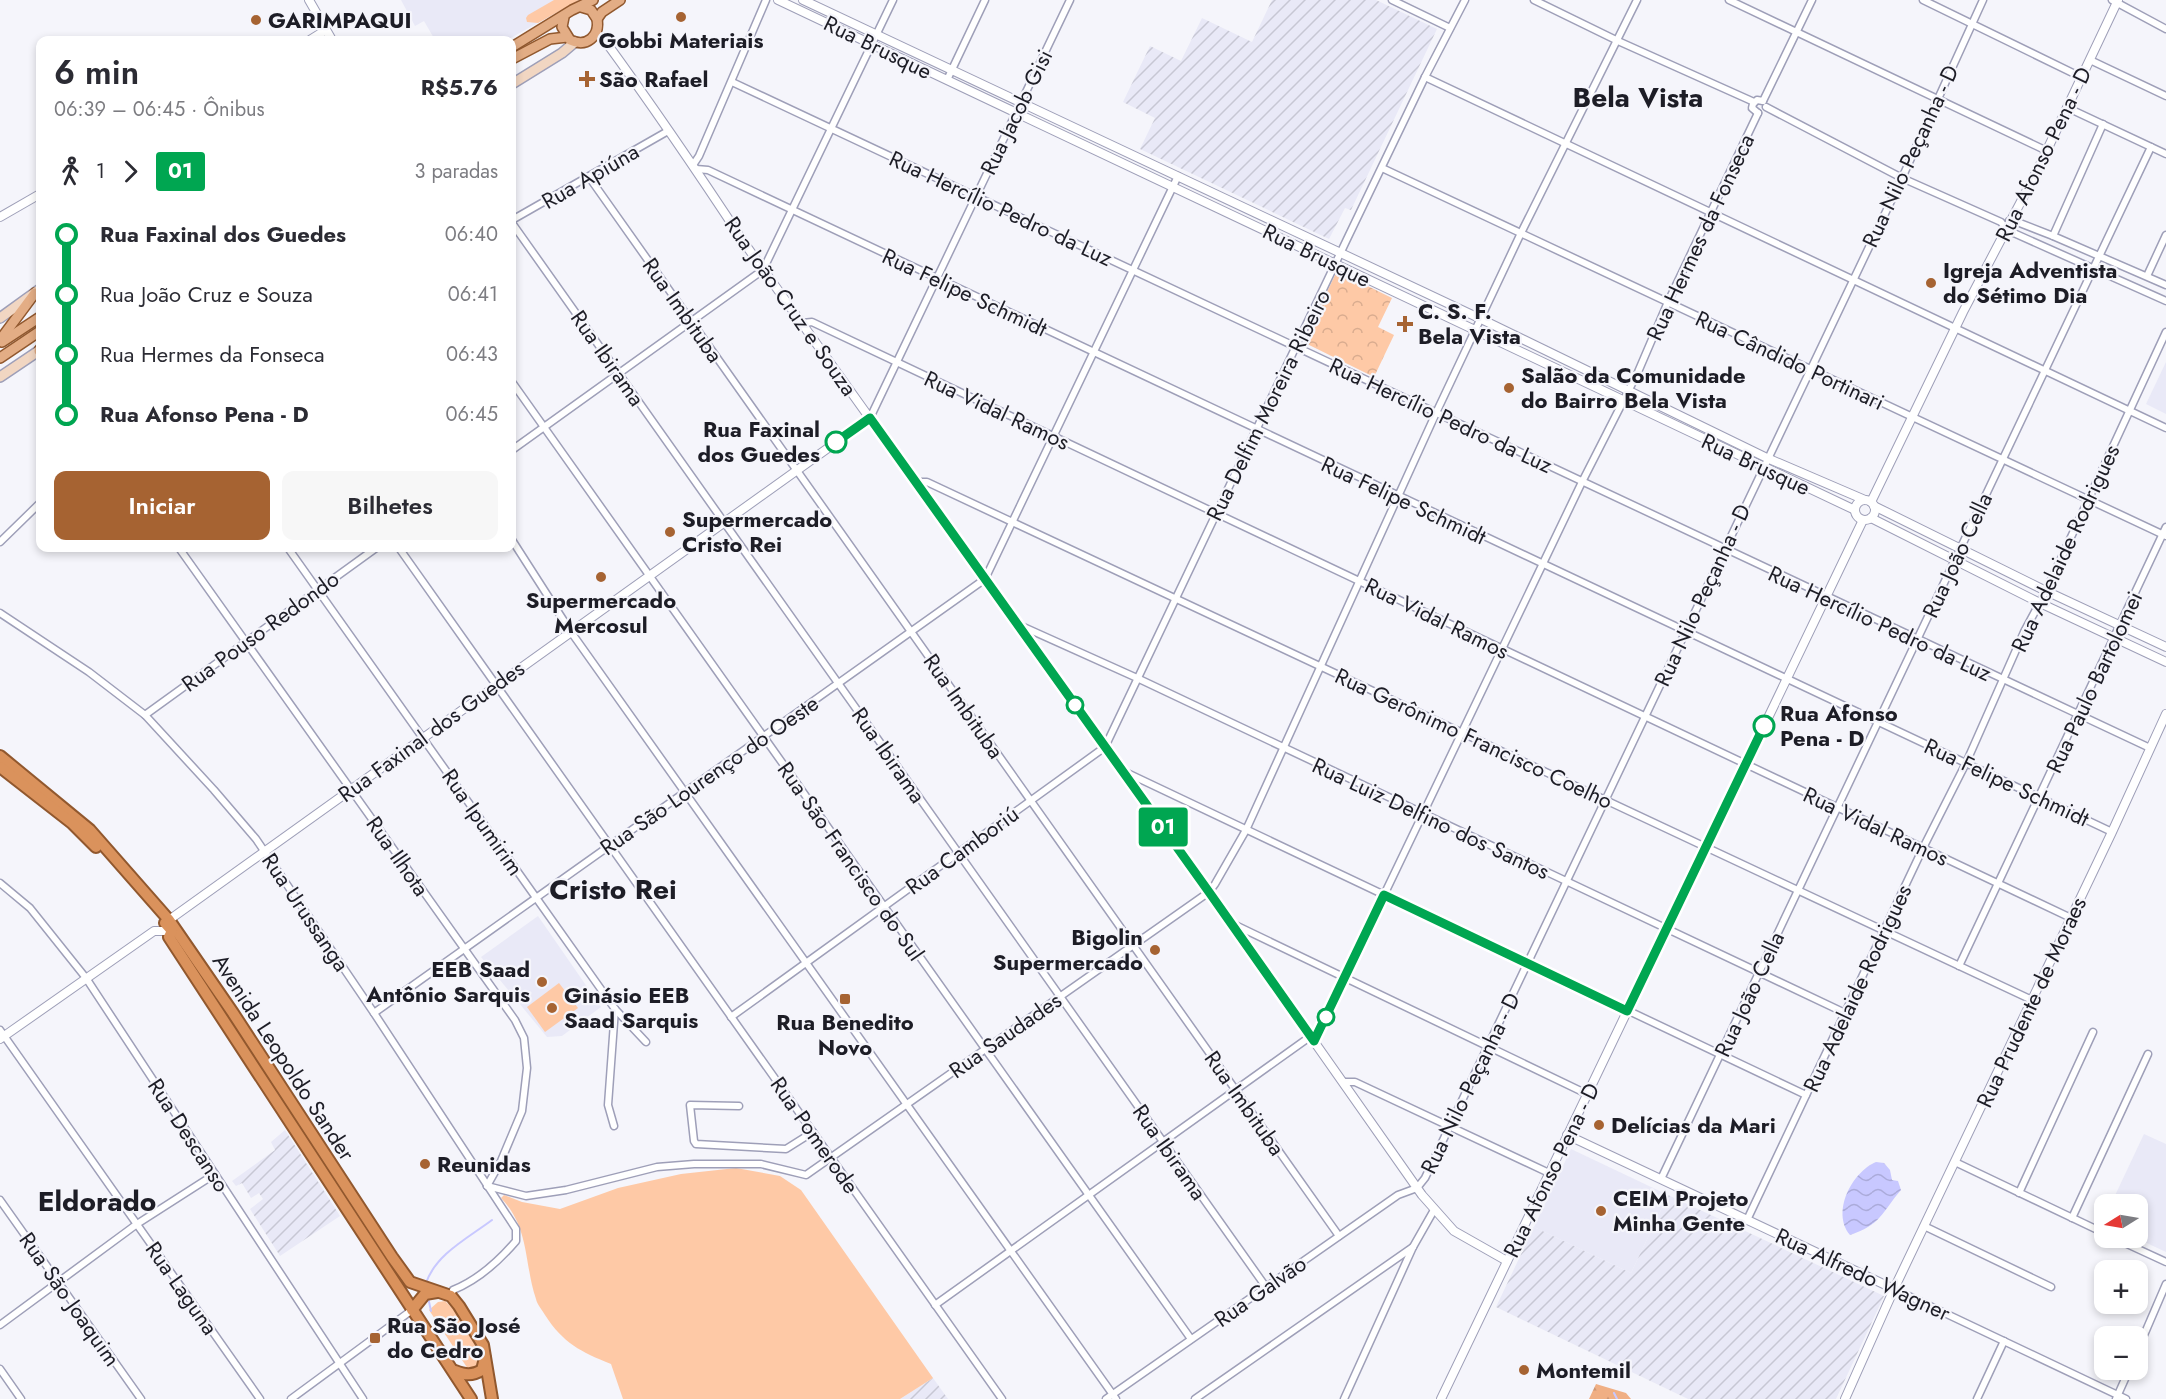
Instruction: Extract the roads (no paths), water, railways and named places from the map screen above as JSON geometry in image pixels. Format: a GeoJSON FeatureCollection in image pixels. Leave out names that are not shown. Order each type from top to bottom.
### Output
{"type":"FeatureCollection","features":[{"type":"Feature","properties":{"kind":"highway","name":"Avenida Leopoldo Sander"},"geometry":{"type":"LineString","coordinates":[[0,756],[90,830],[170,926],[233,1013],[410,1282],[452,1296]]}},
{"type":"Feature","properties":{"kind":"highway","name":"Avenida Leopoldo Sander"},"geometry":{"type":"LineString","coordinates":[[0,767],[80,830],[170,926],[169,937],[471,1399]]}},
{"type":"Feature","properties":{"kind":"highway"},"geometry":{"type":"LineString","coordinates":[[412,1310],[425,1294],[439,1292]]}},
{"type":"Feature","properties":{"kind":"highway"},"geometry":{"type":"LineString","coordinates":[[452,1296],[479,1337],[485,1353],[492,1399]]}},
{"type":"Feature","properties":{"kind":"highway"},"geometry":{"type":"LineString","coordinates":[[454,1371],[465,1375],[475,1374],[482,1370],[485,1353]]}},
{"type":"Feature","properties":{"kind":"main road"},"geometry":{"type":"LineString","coordinates":[[516,45],[572,10],[593,0]]}},
{"type":"Feature","properties":{"kind":"main road"},"geometry":{"type":"LineString","coordinates":[[516,57],[560,36],[583,43],[591,40],[596,34],[597,19],[602,12],[620,0]]}},
{"type":"Feature","properties":{"kind":"main road"},"geometry":{"type":"LineString","coordinates":[[581,7],[591,10],[597,19]]}},
{"type":"Feature","properties":{"kind":"main road"},"geometry":{"type":"LineString","coordinates":[[564,17],[562,27],[571,40]]}},
{"type":"Feature","properties":{"kind":"main road"},"geometry":{"type":"LineString","coordinates":[[516,82],[562,53],[571,40]]}},
{"type":"Feature","properties":{"kind":"main road"},"geometry":{"type":"LineString","coordinates":[[0,318],[36,292]]}},
{"type":"Feature","properties":{"kind":"main road"},"geometry":{"type":"LineString","coordinates":[[0,341],[36,294]]}},
{"type":"Feature","properties":{"kind":"main road"},"geometry":{"type":"LineString","coordinates":[[0,341],[36,319]]}},
{"type":"Feature","properties":{"kind":"main road"},"geometry":{"type":"LineString","coordinates":[[0,358],[36,334]]}},
{"type":"Feature","properties":{"kind":"main road"},"geometry":{"type":"LineString","coordinates":[[0,376],[36,354]]}},
{"type":"Feature","properties":{"kind":"street"},"geometry":{"type":"LineString","coordinates":[[309,0],[330,36]]}},
{"type":"Feature","properties":{"kind":"street"},"geometry":{"type":"LineString","coordinates":[[694,167],[766,0]]}},
{"type":"Feature","properties":{"kind":"street","name":"Rua Brusque"},"geometry":{"type":"LineString","coordinates":[[778,0],[1855,510]]}},
{"type":"Feature","properties":{"kind":"street","name":"Rua Brusque"},"geometry":{"type":"LineString","coordinates":[[803,0],[1480,319],[1767,458],[1870,503],[1961,550],[2166,648]]}},
{"type":"Feature","properties":{"kind":"street"},"geometry":{"type":"LineString","coordinates":[[516,447],[763,270],[893,0]]}},
{"type":"Feature","properties":{"kind":"street"},"geometry":{"type":"LineString","coordinates":[[946,80],[985,0]]}},
{"type":"Feature","properties":{"kind":"street","name":"Rua Jacob Gisi"},"geometry":{"type":"LineString","coordinates":[[870,418],[1070,0]]}},
{"type":"Feature","properties":{"kind":"street"},"geometry":{"type":"LineString","coordinates":[[1392,0],[1450,28]]}},
{"type":"Feature","properties":{"kind":"street","name":"Rua Delfim Moreira Ribeiro"},"geometry":{"type":"LineString","coordinates":[[1105,747],[1425,77],[1465,0]]}},
{"type":"Feature","properties":{"kind":"street"},"geometry":{"type":"LineString","coordinates":[[1534,0],[1618,41],[1754,102]]}},
{"type":"Feature","properties":{"kind":"street"},"geometry":{"type":"LineString","coordinates":[[1209,892],[1246,830],[1480,319],[1637,0]]}},
{"type":"Feature","properties":{"kind":"street"},"geometry":{"type":"LineString","coordinates":[[1729,0],[2047,151]]}},
{"type":"Feature","properties":{"kind":"street"},"geometry":{"type":"LineString","coordinates":[[1812,0],[1796,32],[1765,104],[1763,112],[1758,113],[1752,108],[1754,102],[1760,99],[1765,104],[1902,178],[2001,222],[2007,230],[2166,301]]}},
{"type":"Feature","properties":{"kind":"street"},"geometry":{"type":"LineString","coordinates":[[1923,0],[2082,77]]}},
{"type":"Feature","properties":{"kind":"street","name":"Rua Nilo Peçanha - D"},"geometry":{"type":"LineString","coordinates":[[1417,1188],[1425,1178],[1902,178],[1983,0]]}},
{"type":"Feature","properties":{"kind":"street"},"geometry":{"type":"LineString","coordinates":[[2116,1],[2166,29]]}},
{"type":"Feature","properties":{"kind":"street","name":"Rua Afonso Pena - D"},"geometry":{"type":"LineString","coordinates":[[1870,503],[1963,312],[2047,151],[2116,1]]}},
{"type":"Feature","properties":{"kind":"street"},"geometry":{"type":"LineString","coordinates":[[316,36],[326,30]]}},
{"type":"Feature","properties":{"kind":"street","name":"Rua João Cruz e Souza"},"geometry":{"type":"LineString","coordinates":[[596,34],[603,38],[763,270],[1209,892],[1417,1188],[1454,1231],[1507,1262]]}},
{"type":"Feature","properties":{"kind":"street"},"geometry":{"type":"LineString","coordinates":[[2090,60],[2166,96]]}},
{"type":"Feature","properties":{"kind":"street"},"geometry":{"type":"LineString","coordinates":[[1425,77],[2166,428]]}},
{"type":"Feature","properties":{"kind":"street","name":"Rua Hercílio Pedro da Luz"},"geometry":{"type":"LineString","coordinates":[[732,82],[2003,681],[2150,748]]}},
{"type":"Feature","properties":{"kind":"street"},"geometry":{"type":"LineString","coordinates":[[2068,108],[2166,154]]}},
{"type":"Feature","properties":{"kind":"street","name":"Rua Hermes da Fonseca"},"geometry":{"type":"LineString","coordinates":[[936,1305],[1236,1090],[1312,1039],[1345,977],[1582,482],[1629,391],[1668,302],[1758,113]]}},
{"type":"Feature","properties":{"kind":"street"},"geometry":{"type":"LineString","coordinates":[[2054,236],[2103,124]]}},
{"type":"Feature","properties":{"kind":"street","name":"Rua Apiúna"},"geometry":{"type":"LineString","coordinates":[[516,220],[668,131]]}},
{"type":"Feature","properties":{"kind":"street","name":"Rua João Cella"},"geometry":{"type":"LineString","coordinates":[[1661,1179],[2151,147]]}},
{"type":"Feature","properties":{"kind":"street","name":"Rua Felipe Schmidt"},"geometry":{"type":"LineString","coordinates":[[694,167],[708,170],[2112,832]]}},
{"type":"Feature","properties":{"kind":"street","name":"Rua Cândido Portinari"},"geometry":{"type":"LineString","coordinates":[[1382,168],[2164,535]]}},
{"type":"Feature","properties":{"kind":"street"},"geometry":{"type":"LineString","coordinates":[[985,579],[1178,176]]}},
{"type":"Feature","properties":{"kind":"street","name":"Rua Imbituba"},"geometry":{"type":"LineString","coordinates":[[589,177],[1340,1236]]}},
{"type":"Feature","properties":{"kind":"street"},"geometry":{"type":"LineString","coordinates":[[0,217],[36,196]]}},
{"type":"Feature","properties":{"kind":"street"},"geometry":{"type":"LineString","coordinates":[[2001,222],[2012,220],[2054,236],[2166,285]]}},
{"type":"Feature","properties":{"kind":"street","name":"Rua Ibirama"},"geometry":{"type":"LineString","coordinates":[[516,228],[1266,1287]]}},
{"type":"Feature","properties":{"kind":"street"},"geometry":{"type":"LineString","coordinates":[[2147,276],[2166,235]]}},
{"type":"Feature","properties":{"kind":"street","name":"Rua Vidal Ramos"},"geometry":{"type":"LineString","coordinates":[[802,323],[812,322],[2071,918]]}},
{"type":"Feature","properties":{"kind":"street","name":"Rua Adelaide Rodrigues"},"geometry":{"type":"LineString","coordinates":[[1747,1220],[1923,848],[1966,763],[2166,332]]}},
{"type":"Feature","properties":{"kind":"street","name":"Rua São Francisco do Sul"},"geometry":{"type":"LineString","coordinates":[[516,388],[1191,1339]]}},
{"type":"Feature","properties":{"kind":"street","name":"Rua Faxinal dos Guedes"},"geometry":{"type":"LineString","coordinates":[[2,1035],[154,931],[170,926],[265,850],[870,418]]}},
{"type":"Feature","properties":{"kind":"street","name":"Rua Gerônimo Francisco Coelho"},"geometry":{"type":"LineString","coordinates":[[915,482],[927,482],[2032,1000]]}},
{"type":"Feature","properties":{"kind":"street"},"geometry":{"type":"LineString","coordinates":[[1867,519],[1875,513],[1870,503],[1859,502],[1855,510],[1858,516],[2166,662]]}},
{"type":"Feature","properties":{"kind":"street"},"geometry":{"type":"LineString","coordinates":[[0,542],[36,507]]}},
{"type":"Feature","properties":{"kind":"street","name":"Rua Afonso Pena - D"},"geometry":{"type":"LineString","coordinates":[[1441,1399],[1826,596],[1867,519]]}},
{"type":"Feature","properties":{"kind":"street","name":"Rua Paulo Bartolomei"},"geometry":{"type":"LineString","coordinates":[[1959,966],[2166,527]]}},
{"type":"Feature","properties":{"kind":"street"},"geometry":{"type":"LineString","coordinates":[[516,546],[571,632],[1114,1397]]}},
{"type":"Feature","properties":{"kind":"street","name":"Rua Ilhota"},"geometry":{"type":"LineString","coordinates":[[182,552],[515,1020],[524,1038],[527,1068],[522,1111],[501,1161],[487,1186]]}},
{"type":"Feature","properties":{"kind":"street","name":"Rua Ipumirim"},"geometry":{"type":"LineString","coordinates":[[291,552],[615,1009],[646,1042]]}},
{"type":"Feature","properties":{"kind":"street","name":"Rua Pouso Redondo"},"geometry":{"type":"LineString","coordinates":[[144,715],[370,552]]}},
{"type":"Feature","properties":{"kind":"street","name":"Rua Pomerode"},"geometry":{"type":"LineString","coordinates":[[402,552],[1002,1399]]}},
{"type":"Feature","properties":{"kind":"street","name":"Rua São Lourenço do Oeste"},"geometry":{"type":"LineString","coordinates":[[375,1013],[985,579]]}},
{"type":"Feature","properties":{"kind":"street","name":"Rua Urussanga"},"geometry":{"type":"LineString","coordinates":[[0,613],[89,672],[144,715],[214,790],[265,850],[375,1013],[516,1229],[516,1241],[483,1274],[453,1290],[452,1296]]}},
{"type":"Feature","properties":{"kind":"street","name":"Rua Luiz Delfino dos Santos"},"geometry":{"type":"LineString","coordinates":[[1017,623],[1845,1013]]}},
{"type":"Feature","properties":{"kind":"street","name":"Rua Prudente de Moraes"},"geometry":{"type":"LineString","coordinates":[[1845,1399],[1894,1289],[2166,714]]}},
{"type":"Feature","properties":{"kind":"street","name":"Rua Camboriú"},"geometry":{"type":"LineString","coordinates":[[731,1017],[1105,747]]}},
{"type":"Feature","properties":{"kind":"street"},"geometry":{"type":"LineString","coordinates":[[1122,770],[1806,1095]]}},
{"type":"Feature","properties":{"kind":"street","name":"Rua Descanso"},"geometry":{"type":"LineString","coordinates":[[0,883],[30,908],[86,978],[363,1399]]}},
{"type":"Feature","properties":{"kind":"street","name":"Rua Saudades"},"geometry":{"type":"LineString","coordinates":[[831,1158],[1209,892]]}},
{"type":"Feature","properties":{"kind":"street"},"geometry":{"type":"LineString","coordinates":[[1231,923],[1587,1094]]}},
{"type":"Feature","properties":{"kind":"street"},"geometry":{"type":"LineString","coordinates":[[614,1126],[608,1105],[615,1009]]}},
{"type":"Feature","properties":{"kind":"street"},"geometry":{"type":"LineString","coordinates":[[2019,1192],[2093,1032]]}},
{"type":"Feature","properties":{"kind":"street","name":"Rua Laguna"},"geometry":{"type":"LineString","coordinates":[[2,1035],[260,1399]]}},
{"type":"Feature","properties":{"kind":"street"},"geometry":{"type":"LineString","coordinates":[[2072,1218],[2148,1054]]}},
{"type":"Feature","properties":{"kind":"street"},"geometry":{"type":"LineString","coordinates":[[1342,1082],[1355,1082],[1549,1173]]}},
{"type":"Feature","properties":{"kind":"street"},"geometry":{"type":"LineString","coordinates":[[739,1106],[690,1105],[696,1144],[786,1149],[813,1132]]}},
{"type":"Feature","properties":{"kind":"street","name":"Rua Alfredo Wagner"},"geometry":{"type":"LineString","coordinates":[[1567,1135],[2004,1341],[2116,1397],[2126,1399]]}},
{"type":"Feature","properties":{"kind":"street"},"geometry":{"type":"LineString","coordinates":[[487,1186],[526,1196],[566,1190],[657,1167],[694,1164],[761,1164],[806,1175],[831,1158]]}},
{"type":"Feature","properties":{"kind":"street"},"geometry":{"type":"LineString","coordinates":[[1954,1162],[2094,1228]]}},
{"type":"Feature","properties":{"kind":"street"},"geometry":{"type":"LineString","coordinates":[[0,1325],[137,1224],[215,1174]]}},
{"type":"Feature","properties":{"kind":"street","name":"Rua Galvão"},"geometry":{"type":"LineString","coordinates":[[1106,1399],[1114,1397],[1191,1339],[1398,1195],[1417,1188]]}},
{"type":"Feature","properties":{"kind":"street","name":"Rua São Joaquim"},"geometry":{"type":"LineString","coordinates":[[0,1200],[141,1399]]}},
{"type":"Feature","properties":{"kind":"street","name":"Rua Nilo Peçanha - D"},"geometry":{"type":"LineString","coordinates":[[1344,1399],[1413,1247],[1434,1210]]}},
{"type":"Feature","properties":{"kind":"street"},"geometry":{"type":"LineString","coordinates":[[1924,1226],[2050,1287]]}},
{"type":"Feature","properties":{"kind":"street"},"geometry":{"type":"LineString","coordinates":[[1195,1399],[1413,1247]]}},
{"type":"Feature","properties":{"kind":"street"},"geometry":{"type":"LineString","coordinates":[[2136,1248],[2166,1262]]}},
{"type":"Feature","properties":{"kind":"street"},"geometry":{"type":"LineString","coordinates":[[2148,1326],[2166,1284]]}},
{"type":"Feature","properties":{"kind":"street"},"geometry":{"type":"LineString","coordinates":[[291,1399],[412,1310]]}},
{"type":"Feature","properties":{"kind":"street"},"geometry":{"type":"LineString","coordinates":[[1977,1399],[2004,1341]]}},
{"type":"Feature","properties":{"kind":"street"},"geometry":{"type":"LineString","coordinates":[[0,1369],[21,1399]]}},
{"type":"Feature","properties":{"kind":"street"},"geometry":{"type":"LineString","coordinates":[[2116,1397],[2124,1380]]}},
{"type":"Feature","properties":{"kind":"water"},"geometry":{"type":"Polygon","coordinates":[[[1876,1162],[1884,1163],[1890,1170],[1892,1180],[1898,1181],[1901,1190],[1875,1222],[1850,1235],[1843,1215],[1847,1194],[1859,1174],[1876,1162]]]}},
{"type":"Feature","properties":{"kind":"waterway"},"geometry":{"type":"LineString","coordinates":[[426,1283],[437,1263],[445,1255],[492,1220]]}},
{"type":"Feature","properties":{"kind":"waterway"},"geometry":{"type":"LineString","coordinates":[[428,1297],[431,1311]]}},
{"type":"Feature","properties":{"kind":"waterway"},"geometry":{"type":"LineString","coordinates":[[1614,1393],[1617,1399]]}},
{"type":"Feature","properties":{"kind":"place","name":"Gobbi Materiais"},"geometry":{"type":"Point","coordinates":[681,17]}},
{"type":"Feature","properties":{"kind":"place","name":"GARIMPAQUI"},"geometry":{"type":"Point","coordinates":[256,20]}},
{"type":"Feature","properties":{"kind":"place","name":"São Rafael"},"geometry":{"type":"Point","coordinates":[587,79]}},
{"type":"Feature","properties":{"kind":"place","name":"Igreja Adventista do Sétimo Dia"},"geometry":{"type":"Point","coordinates":[1931,283]}},
{"type":"Feature","properties":{"kind":"place","name":"C. S. F. Bela Vista"},"geometry":{"type":"Point","coordinates":[1405,324]}},
{"type":"Feature","properties":{"kind":"place","name":"Salão da Comunidade do Bairro Bela Vista"},"geometry":{"type":"Point","coordinates":[1509,388]}},
{"type":"Feature","properties":{"kind":"place","name":"Rua Faxinal dos Guedes"},"geometry":{"type":"Point","coordinates":[836,442]}},
{"type":"Feature","properties":{"kind":"place","name":"Supermercado Cristo Rei"},"geometry":{"type":"Point","coordinates":[670,532]}},
{"type":"Feature","properties":{"kind":"place","name":"Supermercado Mercosul"},"geometry":{"type":"Point","coordinates":[601,577]}},
{"type":"Feature","properties":{"kind":"place","name":"Rua Afonso Pena - D"},"geometry":{"type":"Point","coordinates":[1764,726]}},
{"type":"Feature","properties":{"kind":"place","name":"Bigolin Supermercado"},"geometry":{"type":"Point","coordinates":[1155,950]}},
{"type":"Feature","properties":{"kind":"place","name":"EEB Saad Antônio Sarquis"},"geometry":{"type":"Point","coordinates":[542,982]}},
{"type":"Feature","properties":{"kind":"place","name":"Rua Benedito Novo"},"geometry":{"type":"Point","coordinates":[845,999]}},
{"type":"Feature","properties":{"kind":"place","name":"Ginásio EEB Saad Sarquis"},"geometry":{"type":"Point","coordinates":[552,1008]}},
{"type":"Feature","properties":{"kind":"place","name":"Delícias da Mari"},"geometry":{"type":"Point","coordinates":[1599,1125]}},
{"type":"Feature","properties":{"kind":"place","name":"Reunidas"},"geometry":{"type":"Point","coordinates":[425,1164]}},
{"type":"Feature","properties":{"kind":"place","name":"CEIM Projeto Minha Gente"},"geometry":{"type":"Point","coordinates":[1601,1211]}},
{"type":"Feature","properties":{"kind":"place","name":"Rua São José do Cedro"},"geometry":{"type":"Point","coordinates":[375,1338]}},
{"type":"Feature","properties":{"kind":"place","name":"Montemil"},"geometry":{"type":"Point","coordinates":[1524,1370]}},
{"type":"Feature","properties":{"kind":"district","name":"Bela Vista"},"geometry":{"type":"Point","coordinates":[1638,97]}},
{"type":"Feature","properties":{"kind":"district","name":"Cristo Rei"},"geometry":{"type":"Point","coordinates":[613,889]}},
{"type":"Feature","properties":{"kind":"district","name":"Eldorado"},"geometry":{"type":"Point","coordinates":[97,1201]}}]}
